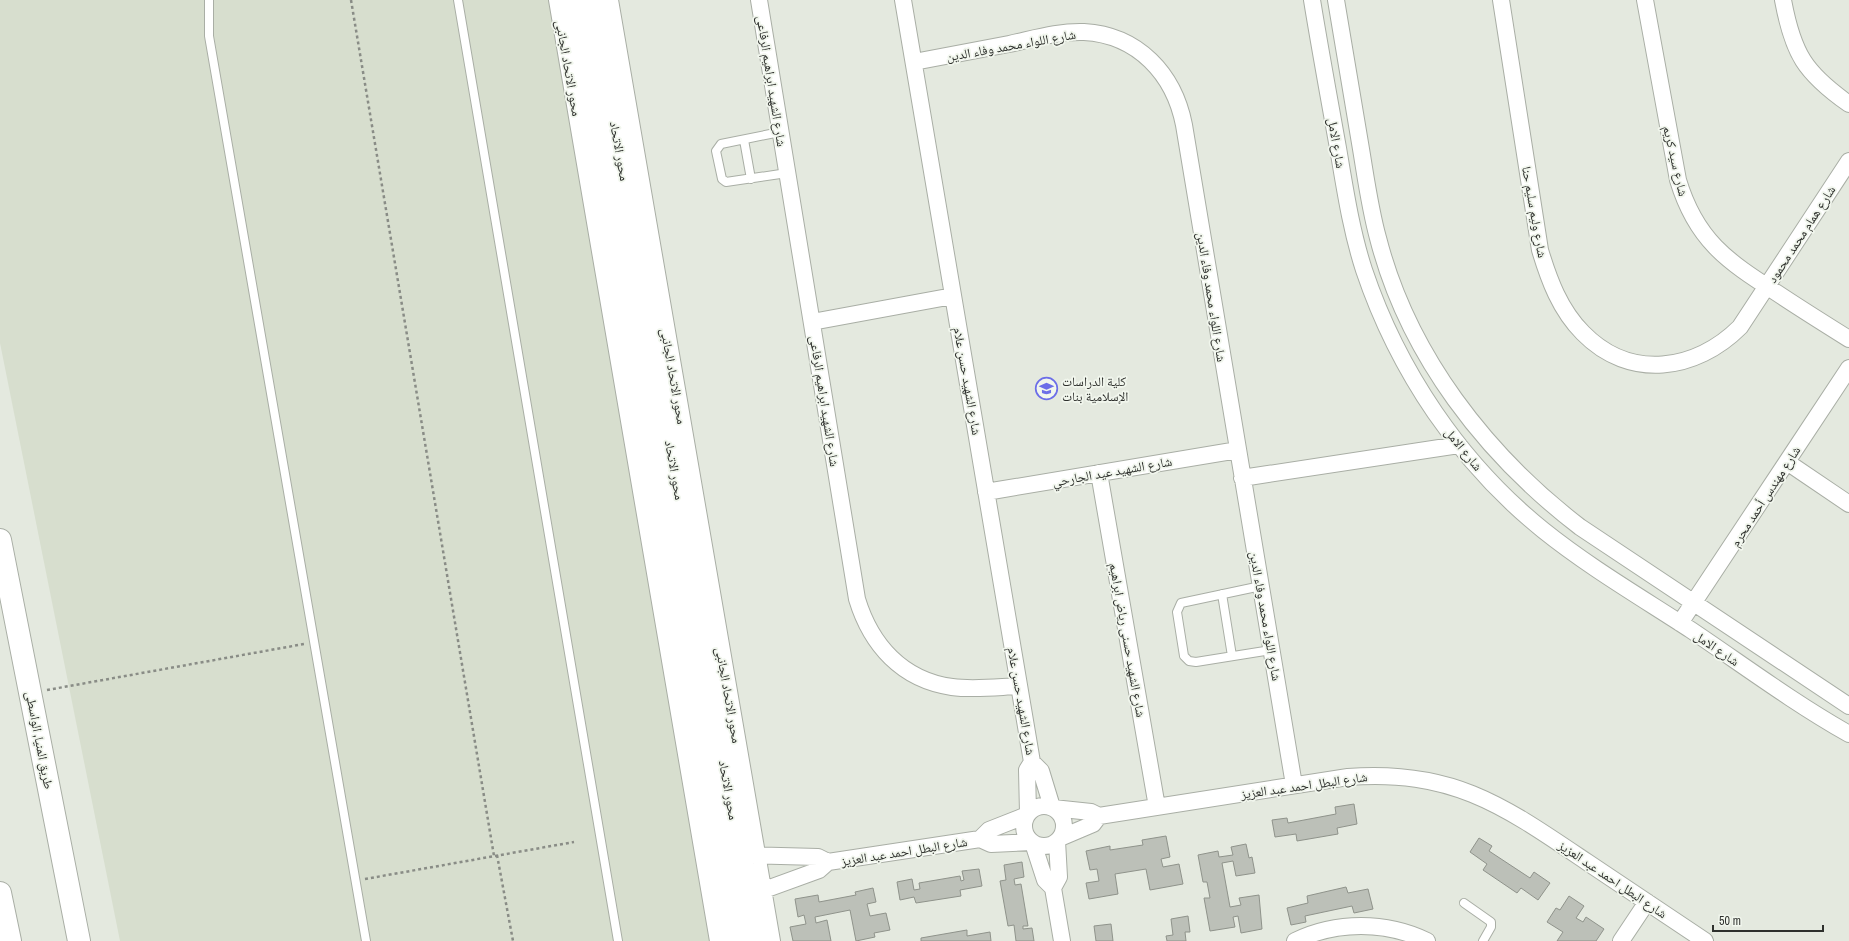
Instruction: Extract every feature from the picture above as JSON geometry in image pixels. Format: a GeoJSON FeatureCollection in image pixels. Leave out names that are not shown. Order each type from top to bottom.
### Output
{"type":"FeatureCollection","features":[{"type":"Feature","properties":{"kind":"street","name":"محور الاتحاد الجانبى"},"geometry":{"type":"LineString","coordinates":[[557,0],[718,941]]}},
{"type":"Feature","properties":{"kind":"street","name":"محور الاتحاد"},"geometry":{"type":"LineString","coordinates":[[575,0],[740,857]]}},
{"type":"Feature","properties":{"kind":"street","name":"محور الاتحاد"},"geometry":{"type":"LineString","coordinates":[[594,0],[755,941]]}},
{"type":"Feature","properties":{"kind":"street","name":"محور الاتحاد الجانبى"},"geometry":{"type":"LineString","coordinates":[[610,0],[746,895],[772,941]]}},
{"type":"Feature","properties":{"kind":"street","name":"شارع الشهيد ابراهيم الرفاعى"},"geometry":{"type":"LineString","coordinates":[[759,0],[857,599],[863,618],[872,636],[898,665],[933,683],[959,687],[1019,686]]}},
{"type":"Feature","properties":{"kind":"street","name":"شارع الشهيد حسن علام"},"geometry":{"type":"LineString","coordinates":[[903,0],[1032,762],[1041,771],[1052,808]]}},
{"type":"Feature","properties":{"kind":"street","name":"شارع الامل"},"geometry":{"type":"LineString","coordinates":[[1312,0],[1349,215],[1364,270],[1385,323],[1400,355],[1426,398],[1459,445],[1498,489],[1542,529],[1572,552],[1849,734]]}},
{"type":"Feature","properties":{"kind":"street","name":"شارع الامل"},"geometry":{"type":"LineString","coordinates":[[1336,0],[1378,239],[1397,295],[1416,336],[1438,375],[1472,424],[1512,469],[1534,490],[1580,527],[1849,706]]}},
{"type":"Feature","properties":{"kind":"street","name":"شارع وليم سليم حنا"},"geometry":{"type":"LineString","coordinates":[[1501,0],[1540,250],[1548,274],[1561,303],[1583,333],[1606,351],[1628,360],[1663,365],[1680,362],[1708,352],[1728,339],[1740,327],[1767,287]]}},
{"type":"Feature","properties":{"kind":"street","name":"شارع سيد كريم"},"geometry":{"type":"LineString","coordinates":[[1645,0],[1678,180],[1689,209],[1700,230],[1715,248],[1738,268],[1849,339]]}},
{"type":"Feature","properties":{"kind":"street"},"geometry":{"type":"LineString","coordinates":[[1783,0],[1792,39],[1803,61],[1818,80],[1849,104]]}},
{"type":"Feature","properties":{"kind":"street","name":"شارع اللواء محمد وفاء الدين"},"geometry":{"type":"LineString","coordinates":[[914,62],[1066,33],[1083,32],[1099,34],[1125,43],[1144,54],[1156,65],[1175,93],[1180,109],[1294,786]]}},
{"type":"Feature","properties":{"kind":"street","name":"شارع همام محمد محمود"},"geometry":{"type":"LineString","coordinates":[[1767,287],[1849,161]]}},
{"type":"Feature","properties":{"kind":"street"},"geometry":{"type":"LineString","coordinates":[[812,322],[953,296]]}},
{"type":"Feature","properties":{"kind":"street","name":"شارع مهندس أحمد محرم"},"geometry":{"type":"LineString","coordinates":[[1680,623],[1849,368]]}},
{"type":"Feature","properties":{"kind":"street"},"geometry":{"type":"LineString","coordinates":[[1242,478],[1459,445]]}},
{"type":"Feature","properties":{"kind":"street","name":"شارع الشهيد عيد الجارحي"},"geometry":{"type":"LineString","coordinates":[[986,492],[1238,450]]}},
{"type":"Feature","properties":{"kind":"street"},"geometry":{"type":"LineString","coordinates":[[1787,462],[1849,504]]}},
{"type":"Feature","properties":{"kind":"street","name":"شارع الشهيد حسنى رياض ابراهيم"},"geometry":{"type":"LineString","coordinates":[[1099,473],[1157,807]]}},
{"type":"Feature","properties":{"kind":"street","name":"طريق المنيا, الواسطى"},"geometry":{"type":"LineString","coordinates":[[0,540],[79,941]]}},
{"type":"Feature","properties":{"kind":"street","name":"شارع الشهيد حسن علام"},"geometry":{"type":"LineString","coordinates":[[1027,814],[1028,770],[1032,762]]}},
{"type":"Feature","properties":{"kind":"street","name":"شارع البطل احمد عبد العزيز"},"geometry":{"type":"LineString","coordinates":[[1052,808],[1091,812],[1099,816],[1375,775],[1416,779],[1456,788],[1482,797],[1513,813],[1705,941]]}},
{"type":"Feature","properties":{"kind":"street"},"geometry":{"type":"LineString","coordinates":[[1053,888],[1059,877],[1059,840],[1064,827],[1058,811],[1042,806],[1027,814],[1024,829],[1032,843],[1045,880],[1053,888],[1062,941]]}},
{"type":"Feature","properties":{"kind":"street","name":"شارع البطل احمد عبد العزيز"},"geometry":{"type":"LineString","coordinates":[[980,839],[989,830],[1027,814]]}},
{"type":"Feature","properties":{"kind":"street","name":"شارع البطل احمد عبد العزيز"},"geometry":{"type":"LineString","coordinates":[[1059,840],[1092,824],[1099,816]]}},
{"type":"Feature","properties":{"kind":"street","name":"شارع البطل احمد عبد العزيز"},"geometry":{"type":"LineString","coordinates":[[746,895],[819,870],[828,862],[980,839],[991,844],[1032,843]]}},
{"type":"Feature","properties":{"kind":"street"},"geometry":{"type":"LineString","coordinates":[[1032,843],[1043,846],[1059,840]]}},
{"type":"Feature","properties":{"kind":"street","name":"شارع البطل احمد عبد العزيز"},"geometry":{"type":"LineString","coordinates":[[740,857],[818,857],[828,862]]}},
{"type":"Feature","properties":{"kind":"street"},"geometry":{"type":"LineString","coordinates":[[0,893],[10,941]]}},
{"type":"Feature","properties":{"kind":"street","name":"محور الاتحاد"},"geometry":{"type":"LineString","coordinates":[[735,941],[746,895]]}},
{"type":"Feature","properties":{"kind":"street"},"geometry":{"type":"LineString","coordinates":[[1621,941],[1647,902]]}},
{"type":"Feature","properties":{"kind":"street"},"geometry":{"type":"LineString","coordinates":[[1295,941],[1332,929],[1364,926],[1398,930],[1427,941]]}},
{"type":"Feature","properties":{"kind":"lane"},"geometry":{"type":"LineString","coordinates":[[209,0],[209,36],[366,941]]}},
{"type":"Feature","properties":{"kind":"lane"},"geometry":{"type":"LineString","coordinates":[[458,0],[618,941]]}},
{"type":"Feature","properties":{"kind":"lane"},"geometry":{"type":"LineString","coordinates":[[780,132],[721,144],[716,151],[724,181],[730,183],[787,173]]}},
{"type":"Feature","properties":{"kind":"lane"},"geometry":{"type":"LineString","coordinates":[[744,140],[751,179]]}},
{"type":"Feature","properties":{"kind":"lane"},"geometry":{"type":"LineString","coordinates":[[1261,586],[1184,602],[1179,606],[1177,612],[1186,659],[1196,662],[1271,650]]}},
{"type":"Feature","properties":{"kind":"lane"},"geometry":{"type":"LineString","coordinates":[[1222,594],[1232,656]]}},
{"type":"Feature","properties":{"kind":"lane"},"geometry":{"type":"LineString","coordinates":[[1464,903],[1491,922],[1491,927],[1483,941]]}},
{"type":"Feature","properties":{"kind":"path"},"geometry":{"type":"LineString","coordinates":[[351,0],[496,856],[513,941]]}},
{"type":"Feature","properties":{"kind":"path"},"geometry":{"type":"LineString","coordinates":[[30,693],[314,642]]}},
{"type":"Feature","properties":{"kind":"path"},"geometry":{"type":"LineString","coordinates":[[355,881],[574,842]]}},
{"type":"Feature","properties":{"kind":"shaded area"},"geometry":{"type":"Polygon","coordinates":[[[0,0],[580,0],[739,941],[120,941],[0,343],[0,0]]]}},
{"type":"Feature","properties":{"kind":"building"},"geometry":{"type":"Polygon","coordinates":[[[1354,804],[1357,824],[1337,828],[1338,834],[1297,841],[1296,834],[1275,837],[1272,820],[1287,818],[1288,823],[1336,814],[1335,807],[1354,804]]]}},
{"type":"Feature","properties":{"kind":"building"},"geometry":{"type":"Polygon","coordinates":[[[1166,836],[1170,857],[1161,859],[1163,867],[1179,864],[1183,884],[1150,890],[1146,869],[1115,874],[1118,894],[1089,899],[1086,883],[1099,881],[1097,869],[1090,870],[1086,851],[1110,846],[1110,850],[1143,845],[1142,840],[1166,836]]]}},
{"type":"Feature","properties":{"kind":"building"},"geometry":{"type":"Polygon","coordinates":[[[1479,838],[1492,846],[1489,851],[1530,878],[1534,872],[1550,883],[1538,900],[1521,888],[1517,893],[1483,870],[1487,864],[1470,852],[1479,838]]]}},
{"type":"Feature","properties":{"kind":"building"},"geometry":{"type":"Polygon","coordinates":[[[1246,844],[1249,858],[1252,857],[1255,873],[1236,876],[1233,861],[1222,863],[1230,907],[1241,905],[1239,898],[1259,895],[1262,929],[1241,933],[1238,916],[1233,917],[1235,927],[1210,931],[1204,898],[1210,898],[1207,882],[1203,882],[1198,855],[1218,851],[1219,857],[1233,855],[1231,847],[1246,844]]]}},
{"type":"Feature","properties":{"kind":"building"},"geometry":{"type":"Polygon","coordinates":[[[1022,862],[1024,877],[1014,879],[1015,885],[1021,884],[1028,926],[1023,926],[1023,929],[1032,928],[1034,941],[1016,941],[1014,925],[1008,926],[1000,881],[1006,880],[1004,865],[1022,862]]]}},
{"type":"Feature","properties":{"kind":"building"},"geometry":{"type":"Polygon","coordinates":[[[979,869],[982,886],[960,890],[961,896],[916,903],[914,897],[900,900],[897,882],[912,879],[914,890],[920,889],[919,883],[960,876],[961,881],[964,880],[962,871],[979,869]]]}},
{"type":"Feature","properties":{"kind":"building"},"geometry":{"type":"Polygon","coordinates":[[[1346,887],[1348,893],[1368,889],[1373,909],[1354,913],[1352,906],[1305,916],[1306,922],[1291,925],[1287,908],[1308,903],[1307,896],[1346,887]]]}},
{"type":"Feature","properties":{"kind":"building"},"geometry":{"type":"Polygon","coordinates":[[[873,888],[876,902],[867,904],[870,916],[886,913],[890,930],[874,933],[875,937],[856,941],[850,910],[815,917],[816,923],[827,920],[831,941],[793,941],[790,927],[806,924],[804,915],[798,917],[795,899],[818,895],[819,902],[856,895],[855,892],[873,888]]]}},
{"type":"Feature","properties":{"kind":"building"},"geometry":{"type":"Polygon","coordinates":[[[1569,896],[1584,906],[1576,918],[1583,922],[1586,917],[1604,929],[1596,941],[1557,941],[1563,932],[1547,922],[1556,908],[1560,910],[1569,896]]]}},
{"type":"Feature","properties":{"kind":"building"},"geometry":{"type":"Polygon","coordinates":[[[1188,916],[1190,932],[1185,932],[1186,941],[1167,941],[1166,936],[1173,935],[1171,919],[1188,916]]]}},
{"type":"Feature","properties":{"kind":"building"},"geometry":{"type":"Polygon","coordinates":[[[1111,924],[1113,941],[1096,941],[1094,926],[1111,924]]]}},
{"type":"Feature","properties":{"kind":"building"},"geometry":{"type":"Polygon","coordinates":[[[967,930],[967,936],[990,932],[991,941],[921,941],[921,938],[967,930]]]}},
{"type":"Feature","properties":{"kind":"place","name":"كلية الدراسات الإسلامية بنات"},"geometry":{"type":"Point","coordinates":[1046,388]}}]}
